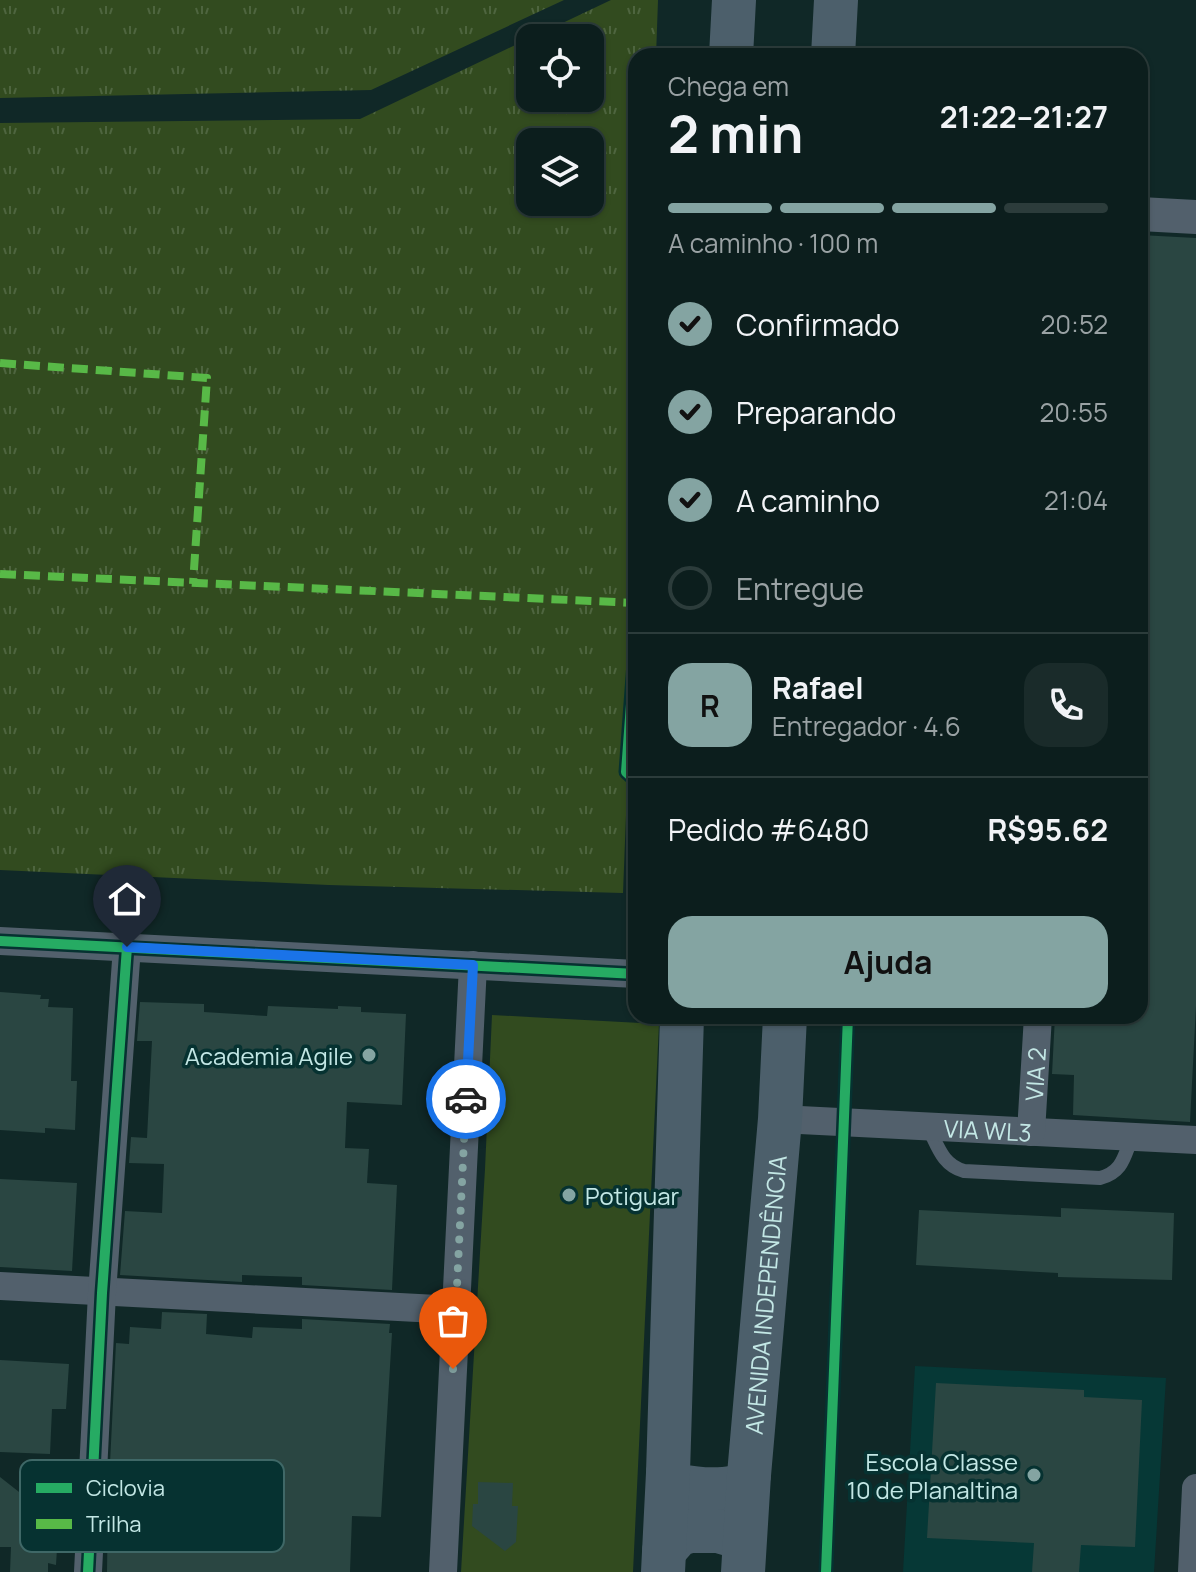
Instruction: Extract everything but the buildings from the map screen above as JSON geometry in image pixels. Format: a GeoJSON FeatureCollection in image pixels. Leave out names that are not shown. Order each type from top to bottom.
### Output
{"type":"FeatureCollection","features":[{"type":"Feature","properties":{"kind":"main road"},"geometry":{"type":"LineString","coordinates":[[731,48],[734,0]]}},
{"type":"Feature","properties":{"kind":"main road"},"geometry":{"type":"LineString","coordinates":[[833,48],[836,0]]}},
{"type":"Feature","properties":{"kind":"main road"},"geometry":{"type":"LineString","coordinates":[[664,1561],[682,1024]]}},
{"type":"Feature","properties":{"kind":"main road","name":"AVENIDA INDEPENDÊNCIA"},"geometry":{"type":"LineString","coordinates":[[743,1560],[780,1119],[785,1024]]}},
{"type":"Feature","properties":{"kind":"main road"},"geometry":{"type":"LineString","coordinates":[[668,1473],[678,1485],[717,1489],[737,1487],[749,1475]]}},
{"type":"Feature","properties":{"kind":"main road"},"geometry":{"type":"LineString","coordinates":[[664,1561],[678,1535],[690,1531],[718,1531],[735,1536],[743,1560]]}},
{"type":"Feature","properties":{"kind":"street"},"geometry":{"type":"LineString","coordinates":[[1148,214],[1196,217]]}},
{"type":"Feature","properties":{"kind":"street"},"geometry":{"type":"LineString","coordinates":[[0,941],[628,974]]}},
{"type":"Feature","properties":{"kind":"street"},"geometry":{"type":"LineString","coordinates":[[94,1460],[102,1293],[127,947]]}},
{"type":"Feature","properties":{"kind":"street"},"geometry":{"type":"LineString","coordinates":[[443,1572],[473,965]]}},
{"type":"Feature","properties":{"kind":"street","name":"VIA 2"},"geometry":{"type":"LineString","coordinates":[[1031,1132],[1038,1024]]}},
{"type":"Feature","properties":{"kind":"street","name":"VIA WL3"},"geometry":{"type":"LineString","coordinates":[[780,1119],[1196,1140]]}},
{"type":"Feature","properties":{"kind":"street"},"geometry":{"type":"LineString","coordinates":[[0,1286],[456,1310]]}},
{"type":"Feature","properties":{"kind":"street"},"geometry":{"type":"LineString","coordinates":[[1192,1572],[1196,1488]]}},
{"type":"Feature","properties":{"kind":"street"},"geometry":{"type":"LineString","coordinates":[[88,1572],[89,1552]]}},
{"type":"Feature","properties":{"kind":"lane"},"geometry":{"type":"LineString","coordinates":[[928,1126],[945,1160],[953,1168],[964,1171],[1100,1178],[1118,1170],[1132,1137]]}},
{"type":"Feature","properties":{"kind":"shaded area","name":"Escola Classe 10 de Planaltina"},"geometry":{"type":"Polygon","coordinates":[[[915,1366],[1166,1378],[1154,1572],[903,1572],[915,1366]]]}},
{"type":"Feature","properties":{"kind":"green space"},"geometry":{"type":"Polygon","coordinates":[[[0,0],[564,0],[371,90],[0,98],[0,0]]]}},
{"type":"Feature","properties":{"kind":"green space"},"geometry":{"type":"Polygon","coordinates":[[[611,0],[658,0],[656,48],[628,48],[628,763],[623,893],[329,885],[0,870],[0,123],[360,119],[516,45],[516,112],[604,112],[604,24],[560,24],[611,0]]]}},
{"type":"Feature","properties":{"kind":"green space"},"geometry":{"type":"Polygon","coordinates":[[[492,1015],[659,1024],[633,1572],[461,1572],[492,1015]]]}},
{"type":"Feature","properties":{"kind":"marked path"},"geometry":{"type":"LineString","coordinates":[[0,363],[207,378],[193,584]]}},
{"type":"Feature","properties":{"kind":"marked path"},"geometry":{"type":"LineString","coordinates":[[0,574],[628,603]]}},
{"type":"Feature","properties":{"kind":"cycle path"},"geometry":{"type":"LineString","coordinates":[[628,745],[628,774]]}},
{"type":"Feature","properties":{"kind":"cycle path"},"geometry":{"type":"LineString","coordinates":[[0,941],[628,974]]}},
{"type":"Feature","properties":{"kind":"cycle path"},"geometry":{"type":"LineString","coordinates":[[94,1460],[102,1293],[127,947]]}},
{"type":"Feature","properties":{"kind":"cycle path"},"geometry":{"type":"LineString","coordinates":[[826,1572],[848,1024]]}},
{"type":"Feature","properties":{"kind":"cycle path"},"geometry":{"type":"LineString","coordinates":[[88,1572],[89,1552]]}},
{"type":"Feature","properties":{"kind":"way so far"},"geometry":{"type":"LineString","coordinates":[[453,1369],[466,1099]]}},
{"type":"Feature","properties":{"kind":"place","name":"Academia Agile"},"geometry":{"type":"Point","coordinates":[369,1055]}},
{"type":"Feature","properties":{"kind":"place","name":"Potiguar"},"geometry":{"type":"Point","coordinates":[569,1195]}},
{"type":"Feature","properties":{"kind":"place","name":"Escola Classe 10 de Planaltina"},"geometry":{"type":"Point","coordinates":[1034,1475]}},
{"type":"Feature","properties":{"kind":"route"},"geometry":{"type":"LineString","coordinates":[[127,947],[473,965],[466,1099]]}}]}
